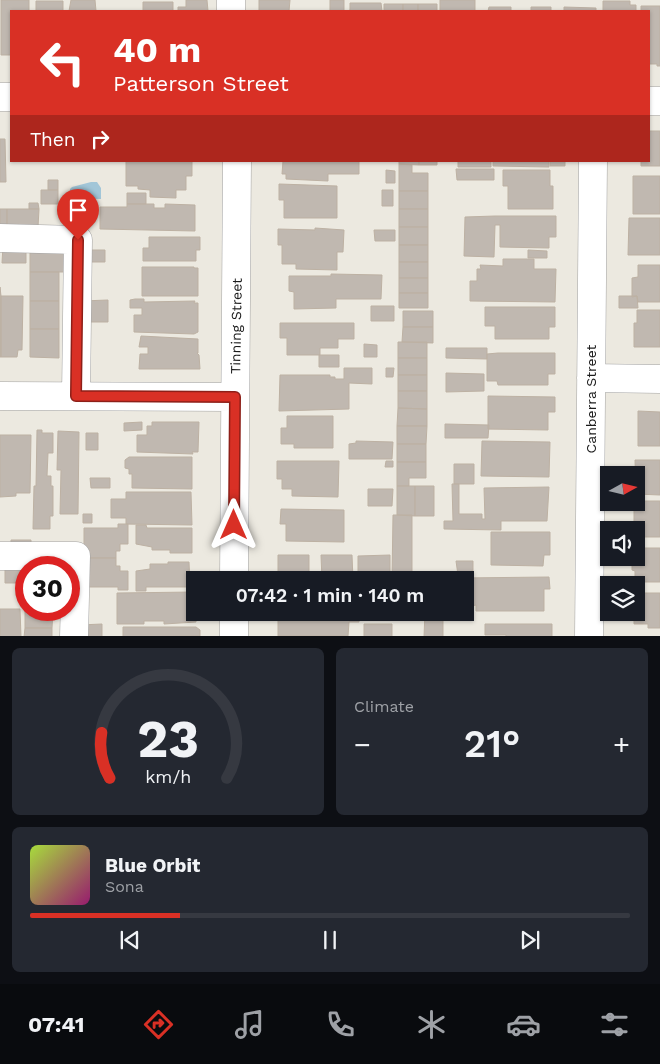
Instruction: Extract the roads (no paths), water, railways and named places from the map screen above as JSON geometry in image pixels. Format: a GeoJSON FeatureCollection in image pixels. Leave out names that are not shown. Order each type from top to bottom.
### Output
{"type":"FeatureCollection","features":[{"type":"Feature","properties":{"kind":"street","name":"Tinning Street"},"geometry":{"type":"LineString","coordinates":[[234,571],[237,162]]}},
{"type":"Feature","properties":{"kind":"street","name":"Canberra Street"},"geometry":{"type":"LineString","coordinates":[[589,636],[593,162]]}},
{"type":"Feature","properties":{"kind":"street"},"geometry":{"type":"LineString","coordinates":[[0,238],[78,240],[76,396]]}},
{"type":"Feature","properties":{"kind":"street"},"geometry":{"type":"LineString","coordinates":[[591,378],[660,379]]}},
{"type":"Feature","properties":{"kind":"street"},"geometry":{"type":"LineString","coordinates":[[0,396],[235,397]]}},
{"type":"Feature","properties":{"kind":"street"},"geometry":{"type":"LineString","coordinates":[[0,556],[76,556],[74,636]]}},
{"type":"Feature","properties":{"kind":"street"},"geometry":{"type":"LineString","coordinates":[[234,621],[234,636]]}},
{"type":"Feature","properties":{"kind":"water"},"geometry":{"type":"Polygon","coordinates":[[[97,182],[101,188],[101,199],[70,198],[70,189],[72,187],[97,182]]]}}]}
